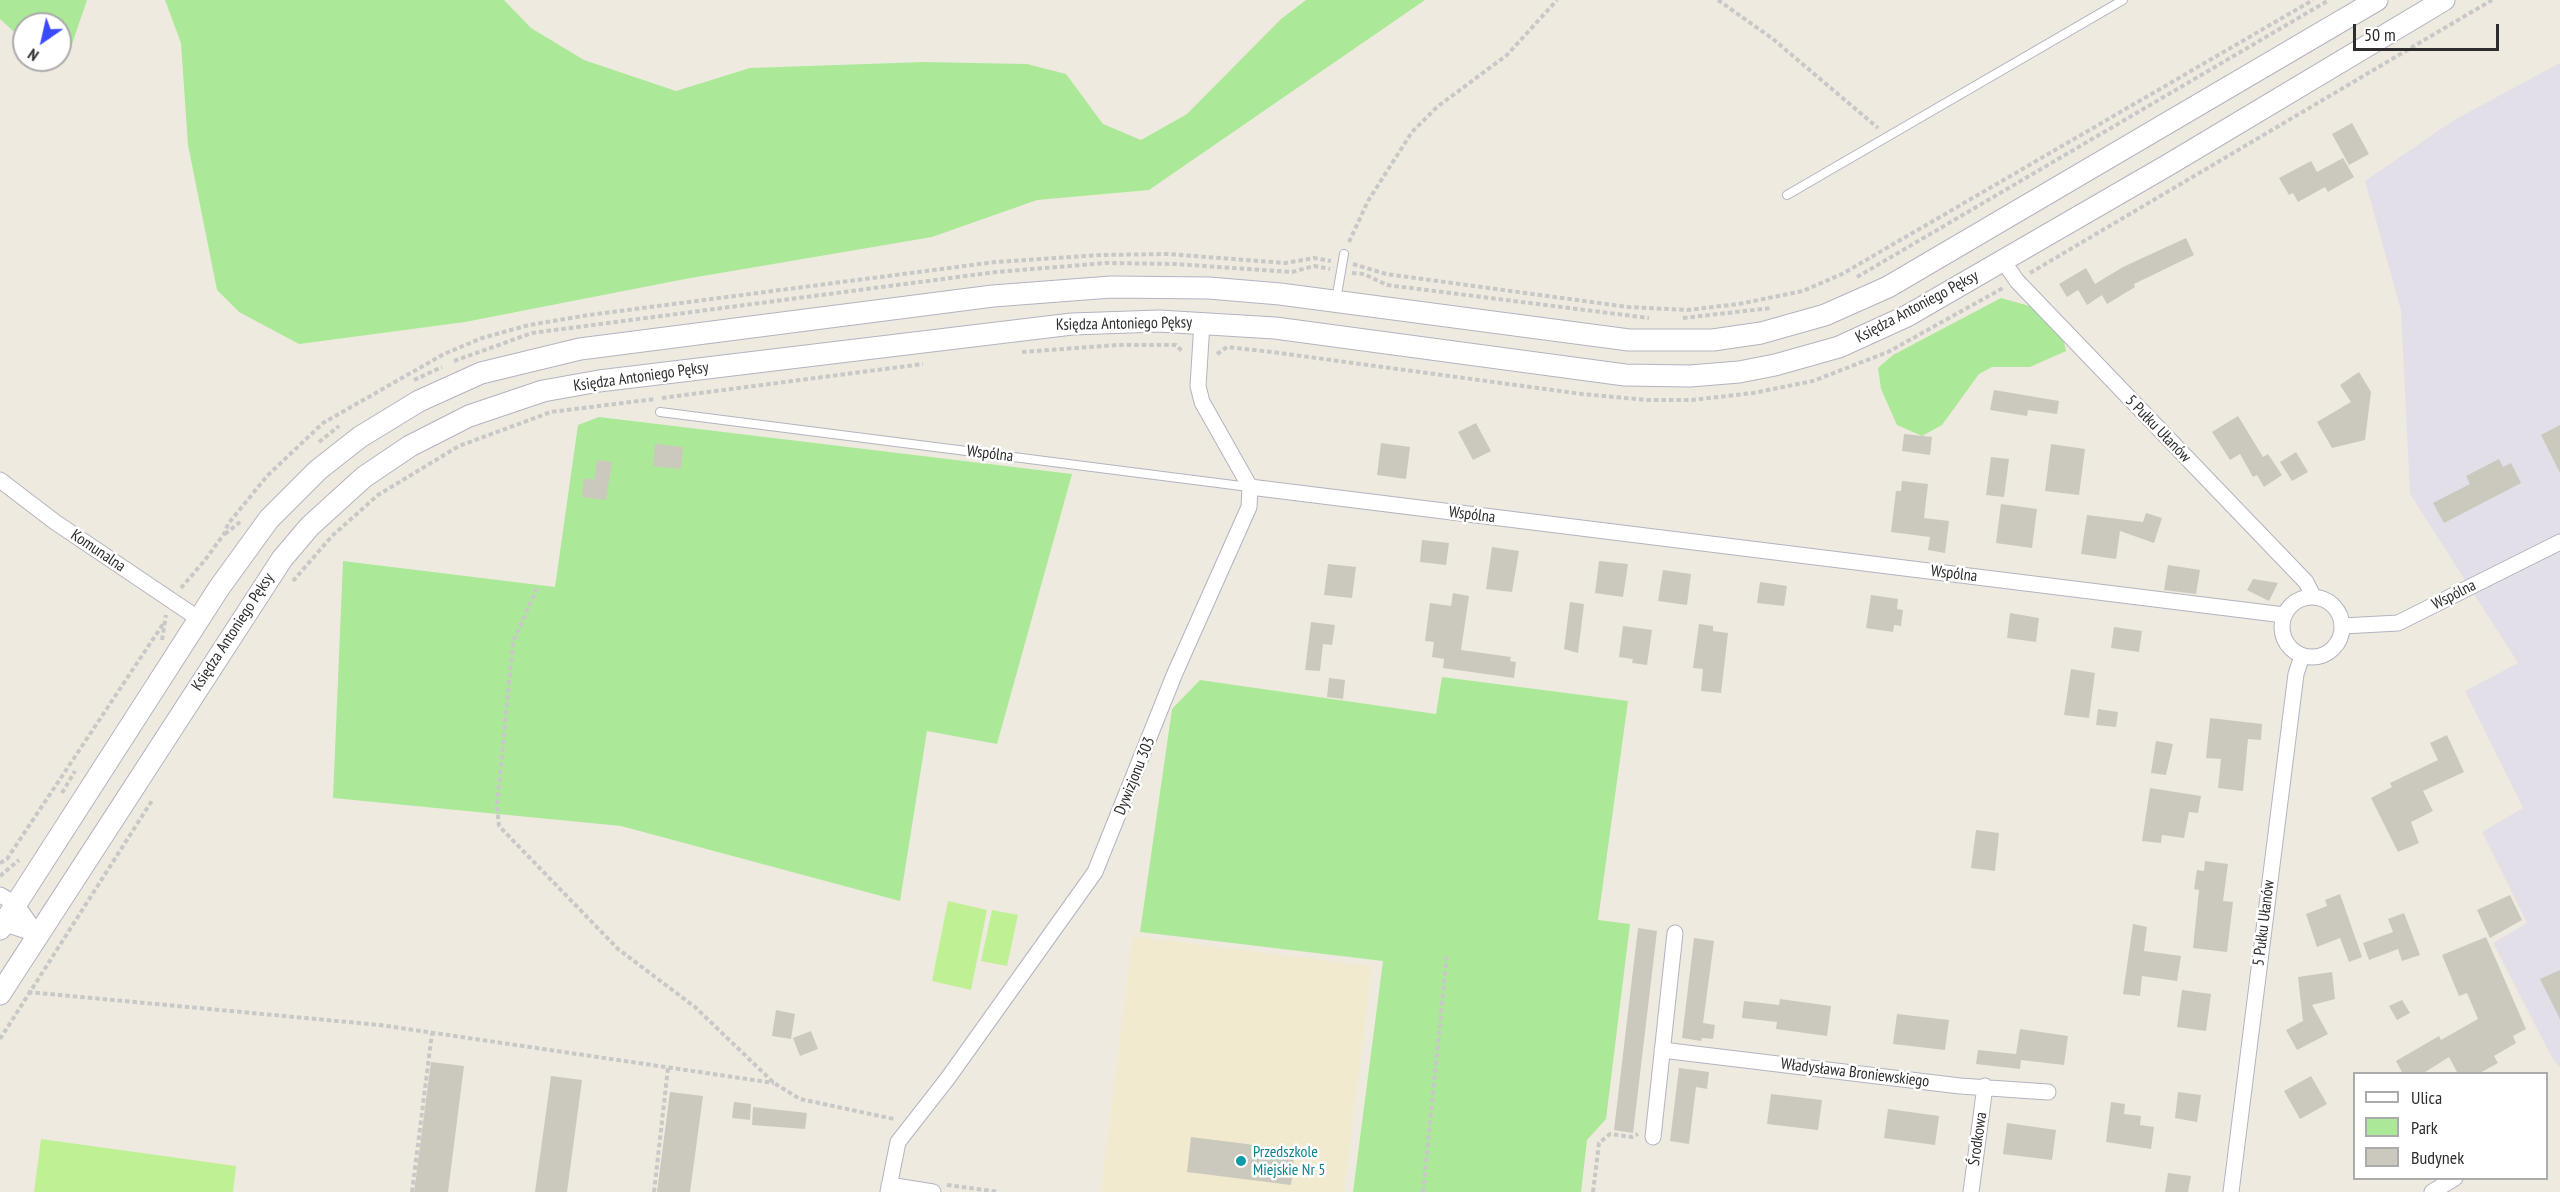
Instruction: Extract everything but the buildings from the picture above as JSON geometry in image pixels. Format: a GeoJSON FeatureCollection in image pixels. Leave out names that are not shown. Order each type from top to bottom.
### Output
{"type":"FeatureCollection","features":[{"type":"Feature","properties":{"kind":"main road","name":"Księdza Antoniego Pęksy"},"geometry":{"type":"LineString","coordinates":[[1,925],[8,899],[241,555],[269,519],[339,453],[419,400],[481,373],[529,359],[580,349],[1047,290],[1111,287],[1209,288],[1629,340],[1713,340],[1761,333],[1852,304],[1888,287],[2377,0]]}},
{"type":"Feature","properties":{"kind":"main road","name":"Księdza Antoniego Pęksy"},"geometry":{"type":"LineString","coordinates":[[0,994],[282,559],[339,497],[387,460],[434,432],[510,401],[543,391],[599,381],[1032,327],[1115,322],[1202,323],[1275,328],[1625,375],[1690,376],[1739,372],[1775,365],[1839,347],[1907,316],[2444,0]]}},
{"type":"Feature","properties":{"kind":"street","name":"5 Pułku Ułanów"},"geometry":{"type":"LineString","coordinates":[[2003,261],[2017,281],[2306,582],[2313,596]]}},
{"type":"Feature","properties":{"kind":"street"},"geometry":{"type":"LineString","coordinates":[[1202,323],[1198,386],[1202,402],[1250,487]]}},
{"type":"Feature","properties":{"kind":"street","name":"Komunalna"},"geometry":{"type":"LineString","coordinates":[[0,480],[55,522],[199,619]]}},
{"type":"Feature","properties":{"kind":"street","name":"Wspólna"},"geometry":{"type":"LineString","coordinates":[[1250,487],[2284,615]]}},
{"type":"Feature","properties":{"kind":"street","name":"Dywizjonu 303"},"geometry":{"type":"LineString","coordinates":[[888,1189],[898,1142],[948,1078],[1095,872],[1175,673],[1248,507],[1250,487]]}},
{"type":"Feature","properties":{"kind":"street","name":"Wspólna"},"geometry":{"type":"LineString","coordinates":[[2343,626],[2398,623],[2560,542]]}},
{"type":"Feature","properties":{"kind":"street"},"geometry":{"type":"LineString","coordinates":[[2313,596],[2330,602],[2337,609],[2343,626],[2338,644],[2331,652],[2312,658],[2302,656],[2287,644],[2282,625],[2284,615],[2296,601],[2313,596]]}},
{"type":"Feature","properties":{"kind":"street","name":"5 Pułku Ułanów"},"geometry":{"type":"LineString","coordinates":[[2230,1192],[2296,674],[2302,656]]}},
{"type":"Feature","properties":{"kind":"street"},"geometry":{"type":"LineString","coordinates":[[8,899],[38,935]]}},
{"type":"Feature","properties":{"kind":"street"},"geometry":{"type":"LineString","coordinates":[[1,925],[38,935]]}},
{"type":"Feature","properties":{"kind":"street"},"geometry":{"type":"LineString","coordinates":[[1653,1137],[1675,933]]}},
{"type":"Feature","properties":{"kind":"street","name":"Władysława Broniewskiego"},"geometry":{"type":"LineString","coordinates":[[1662,1050],[1960,1086],[2048,1092]]}},
{"type":"Feature","properties":{"kind":"street","name":"Środkowa"},"geometry":{"type":"LineString","coordinates":[[1971,1192],[1985,1086]]}},
{"type":"Feature","properties":{"kind":"street"},"geometry":{"type":"LineString","coordinates":[[2432,1192],[2453,1180]]}},
{"type":"Feature","properties":{"kind":"street"},"geometry":{"type":"LineString","coordinates":[[888,1189],[933,1192]]}},
{"type":"Feature","properties":{"kind":"lane"},"geometry":{"type":"LineString","coordinates":[[1787,195],[2123,0]]}},
{"type":"Feature","properties":{"kind":"lane"},"geometry":{"type":"LineString","coordinates":[[1336,302],[1343,258]]}},
{"type":"Feature","properties":{"kind":"lane","name":"Wspólna"},"geometry":{"type":"LineString","coordinates":[[660,412],[1250,487]]}},
{"type":"Feature","properties":{"kind":"path"},"geometry":{"type":"LineString","coordinates":[[1343,258],[1368,201],[1412,132],[1437,107],[1507,56],[1557,0]]}},
{"type":"Feature","properties":{"kind":"path"},"geometry":{"type":"LineString","coordinates":[[1718,0],[1773,39],[1888,136]]}},
{"type":"Feature","properties":{"kind":"path"},"geometry":{"type":"LineString","coordinates":[[0,863],[7,859],[165,621],[166,612],[172,600],[267,476],[323,423],[453,349],[482,338],[529,325],[589,315],[813,284],[1038,258],[1168,254],[1285,262],[1314,258],[1343,258],[1386,274],[1628,308],[1687,310],[1739,304],[1803,291],[1842,274],[2313,0]]}},
{"type":"Feature","properties":{"kind":"path"},"geometry":{"type":"LineString","coordinates":[[1015,353],[1117,345],[1176,345],[1186,356],[1212,358],[1227,348],[1582,394],[1670,401],[1714,398],[1803,383],[1853,366],[1922,334],[2017,281],[2492,0]]}},
{"type":"Feature","properties":{"kind":"path"},"geometry":{"type":"LineString","coordinates":[[290,586],[333,536],[378,495],[459,446],[551,412],[934,363]]}},
{"type":"Feature","properties":{"kind":"path"},"geometry":{"type":"LineString","coordinates":[[537,588],[513,642],[497,806],[499,826],[618,949],[695,1007],[774,1083],[800,1099],[913,1123]]}},
{"type":"Feature","properties":{"kind":"path"},"geometry":{"type":"LineString","coordinates":[[0,1039],[156,794]]}},
{"type":"Feature","properties":{"kind":"path"},"geometry":{"type":"LineString","coordinates":[[1423,1192],[1447,954]]}},
{"type":"Feature","properties":{"kind":"path"},"geometry":{"type":"LineString","coordinates":[[29,993],[369,1024],[774,1083]]}},
{"type":"Feature","properties":{"kind":"path"},"geometry":{"type":"LineString","coordinates":[[412,1192],[432,1033]]}},
{"type":"Feature","properties":{"kind":"path"},"geometry":{"type":"LineString","coordinates":[[654,1192],[668,1068]]}},
{"type":"Feature","properties":{"kind":"path"},"geometry":{"type":"LineString","coordinates":[[1593,1192],[1599,1143],[1610,1134],[1653,1137]]}},
{"type":"Feature","properties":{"kind":"shaded area"},"geometry":{"type":"Polygon","coordinates":[[[2560,63],[2560,1068],[2551,1056],[2493,943],[2527,923],[2482,832],[2523,808],[2465,691],[2518,663],[2410,494],[2401,311],[2365,181],[2454,120],[2560,63]]]}},
{"type":"Feature","properties":{"kind":"shaded area"},"geometry":{"type":"Polygon","coordinates":[[[1133,936],[1372,966],[1344,1192],[1101,1192],[1133,936]]]}},
{"type":"Feature","properties":{"kind":"green space"},"geometry":{"type":"Polygon","coordinates":[[[0,0],[87,0],[72,44],[72,12],[12,12],[12,30],[0,19],[0,0]]]}},
{"type":"Feature","properties":{"kind":"green space"},"geometry":{"type":"Polygon","coordinates":[[[165,0],[504,0],[531,28],[584,60],[676,91],[750,68],[924,62],[1027,64],[1066,74],[1103,124],[1141,140],[1187,114],[1281,19],[1306,0],[1425,0],[1149,190],[1037,200],[932,237],[685,279],[465,322],[299,344],[239,312],[217,290],[188,145],[181,43],[165,0]]]}},
{"type":"Feature","properties":{"kind":"green space"},"geometry":{"type":"Polygon","coordinates":[[[2001,298],[2033,307],[2064,342],[2066,351],[2030,367],[1992,367],[1979,374],[1942,425],[1922,436],[1897,425],[1881,389],[1878,368],[1893,355],[2001,298]]]}},
{"type":"Feature","properties":{"kind":"green space"},"geometry":{"type":"Polygon","coordinates":[[[599,417],[1072,474],[997,744],[927,731],[900,901],[621,826],[333,798],[343,561],[555,587],[578,425],[599,417]]]}},
{"type":"Feature","properties":{"kind":"green space"},"geometry":{"type":"Polygon","coordinates":[[[1442,677],[1628,701],[1598,920],[1630,924],[1606,1119],[1587,1140],[1581,1192],[1353,1192],[1383,961],[1140,932],[1172,709],[1200,680],[1436,714],[1442,677]]]}},
{"type":"Feature","properties":{"kind":"green space"},"geometry":{"type":"Polygon","coordinates":[[[948,901],[987,910],[971,990],[932,981],[948,901]]]}},
{"type":"Feature","properties":{"kind":"green space"},"geometry":{"type":"Polygon","coordinates":[[[992,910],[1018,915],[1007,966],[981,961],[992,910]]]}},
{"type":"Feature","properties":{"kind":"green space"},"geometry":{"type":"Polygon","coordinates":[[[41,1139],[236,1166],[233,1192],[34,1192],[41,1139]]]}},
{"type":"Feature","properties":{"kind":"place","name":"Przedszkole Miejskie Nr 5"},"geometry":{"type":"Point","coordinates":[1241,1161]}}]}
